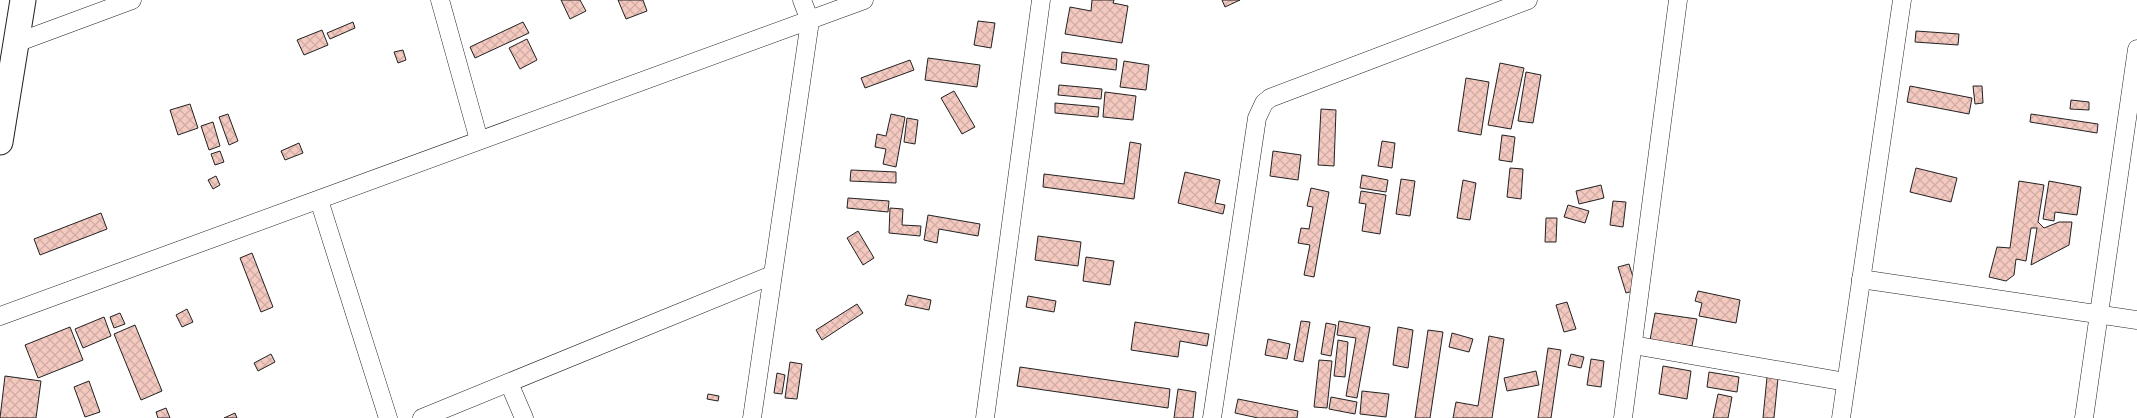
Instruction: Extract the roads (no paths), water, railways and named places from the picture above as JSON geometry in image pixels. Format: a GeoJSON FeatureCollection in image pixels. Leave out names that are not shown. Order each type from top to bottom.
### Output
{"type":"FeatureCollection","features":[{"type":"Feature","properties":{"kind":"street"},"geometry":{"type":"LineString","coordinates":[[0,142],[23,0]]}},
{"type":"Feature","properties":{"kind":"street"},"geometry":{"type":"LineString","coordinates":[[16,43],[132,0]]}},
{"type":"Feature","properties":{"kind":"street"},"geometry":{"type":"LineString","coordinates":[[440,0],[479,140]]}},
{"type":"Feature","properties":{"kind":"street"},"geometry":{"type":"LineString","coordinates":[[752,418],[810,21],[802,0]]}},
{"type":"Feature","properties":{"kind":"street"},"geometry":{"type":"LineString","coordinates":[[0,316],[864,0]]}},
{"type":"Feature","properties":{"kind":"street"},"geometry":{"type":"LineString","coordinates":[[985,418],[1041,0]]}},
{"type":"Feature","properties":{"kind":"street"},"geometry":{"type":"LineString","coordinates":[[1212,418],[1258,118],[1264,103],[1270,98],[1528,0]]}},
{"type":"Feature","properties":{"kind":"street"},"geometry":{"type":"LineString","coordinates":[[1623,418],[1678,0]]}},
{"type":"Feature","properties":{"kind":"street"},"geometry":{"type":"LineString","coordinates":[[1841,418],[1902,0]]}},
{"type":"Feature","properties":{"kind":"street"},"geometry":{"type":"LineString","coordinates":[[2084,418],[2137,49]]}},
{"type":"Feature","properties":{"kind":"street"},"geometry":{"type":"LineString","coordinates":[[319,200],[388,418]]}},
{"type":"Feature","properties":{"kind":"street"},"geometry":{"type":"LineString","coordinates":[[430,416],[772,275]]}},
{"type":"Feature","properties":{"kind":"street"},"geometry":{"type":"LineString","coordinates":[[1861,279],[2137,320]]}},
{"type":"Feature","properties":{"kind":"street"},"geometry":{"type":"LineString","coordinates":[[1632,345],[1846,382]]}},
{"type":"Feature","properties":{"kind":"street"},"geometry":{"type":"LineString","coordinates":[[509,383],[524,418]]}}]}
